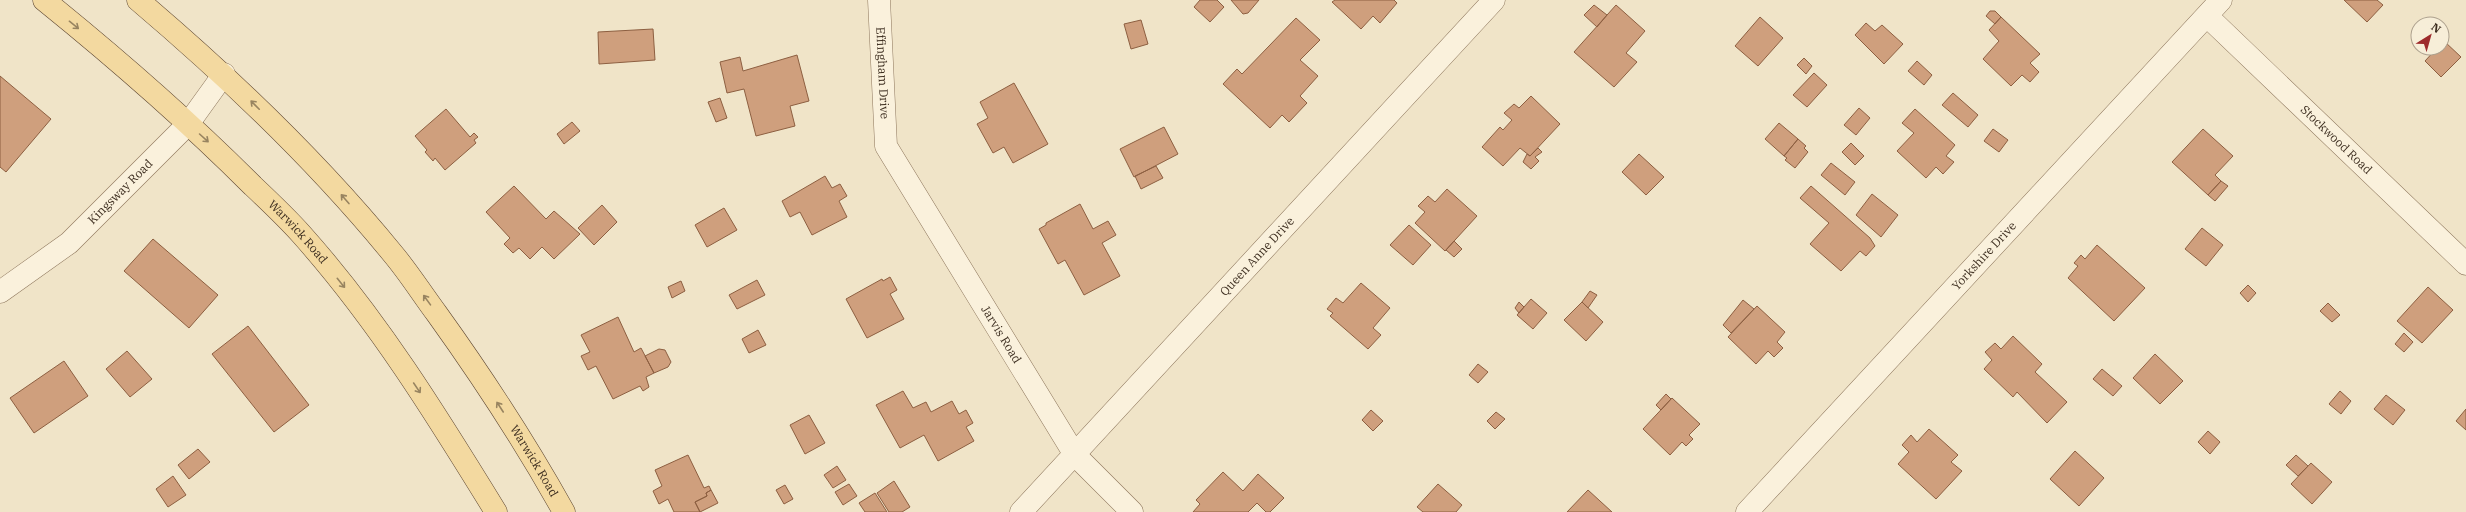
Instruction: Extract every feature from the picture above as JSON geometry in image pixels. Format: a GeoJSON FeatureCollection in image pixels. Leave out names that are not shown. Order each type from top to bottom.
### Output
{"type":"FeatureCollection","features":[{"type":"Feature","properties":{"kind":"main road","name":"Warwick Road"},"geometry":{"type":"LineString","coordinates":[[44,0],[126,67],[188,124],[302,235],[379,331],[448,433],[496,512]]}},
{"type":"Feature","properties":{"kind":"main road","name":"Warwick Road"},"geometry":{"type":"LineString","coordinates":[[138,0],[224,74],[313,163],[394,255],[465,353],[538,464],[564,512]]}},
{"type":"Feature","properties":{"kind":"street","name":"Effingham Drive"},"geometry":{"type":"LineString","coordinates":[[879,0],[886,146]]}},
{"type":"Feature","properties":{"kind":"street","name":"Queen Anne Drive"},"geometry":{"type":"LineString","coordinates":[[1020,512],[1075,455],[1494,0]]}},
{"type":"Feature","properties":{"kind":"street","name":"Yorkshire Drive"},"geometry":{"type":"LineString","coordinates":[[1747,512],[2221,0]]}},
{"type":"Feature","properties":{"kind":"street","name":"Stockwood Road"},"geometry":{"type":"LineString","coordinates":[[2207,16],[2466,264]]}},
{"type":"Feature","properties":{"kind":"street","name":"Kingsway Road"},"geometry":{"type":"LineString","coordinates":[[0,292],[69,243],[188,124],[224,74]]}},
{"type":"Feature","properties":{"kind":"street","name":"Jarvis Road"},"geometry":{"type":"LineString","coordinates":[[886,146],[1075,455],[1132,512]]}},
{"type":"Feature","properties":{"kind":"building"},"geometry":{"type":"Polygon","coordinates":[[[1200,0],[1217,0],[1224,7],[1210,22],[1194,7],[1200,0]]]}},
{"type":"Feature","properties":{"kind":"building"},"geometry":{"type":"Polygon","coordinates":[[[1231,0],[1259,0],[1248,13],[1243,14],[1231,0]]]}},
{"type":"Feature","properties":{"kind":"building"},"geometry":{"type":"Polygon","coordinates":[[[1335,0],[1394,0],[1397,3],[1380,23],[1373,16],[1361,29],[1332,2],[1335,0]]]}},
{"type":"Feature","properties":{"kind":"building"},"geometry":{"type":"Polygon","coordinates":[[[2344,0],[2377,0],[2383,5],[2367,22],[2344,0]]]}},
{"type":"Feature","properties":{"kind":"building"},"geometry":{"type":"Polygon","coordinates":[[[1594,5],[1607,15],[1597,27],[1584,15],[1594,5]]]}},
{"type":"Feature","properties":{"kind":"building"},"geometry":{"type":"Polygon","coordinates":[[[1616,5],[1645,31],[1626,53],[1637,62],[1614,87],[1574,52],[1616,5]]]}},
{"type":"Feature","properties":{"kind":"building"},"geometry":{"type":"Polygon","coordinates":[[[1990,11],[1995,11],[2001,17],[1995,24],[1986,16],[1990,11]]]}},
{"type":"Feature","properties":{"kind":"building"},"geometry":{"type":"Polygon","coordinates":[[[1760,17],[1783,38],[1758,66],[1735,46],[1760,17]]]}},
{"type":"Feature","properties":{"kind":"building"},"geometry":{"type":"Polygon","coordinates":[[[2001,17],[2040,54],[2030,63],[2039,72],[2030,82],[2022,75],[2011,86],[1983,59],[1999,41],[1989,30],[2001,17]]]}},
{"type":"Feature","properties":{"kind":"building"},"geometry":{"type":"Polygon","coordinates":[[[1296,18],[1320,40],[1300,60],[1318,76],[1300,96],[1307,103],[1289,122],[1282,115],[1270,128],[1223,84],[1237,69],[1242,74],[1296,18]]]}},
{"type":"Feature","properties":{"kind":"building"},"geometry":{"type":"Polygon","coordinates":[[[1141,20],[1148,44],[1131,49],[1124,24],[1141,20]]]}},
{"type":"Feature","properties":{"kind":"building"},"geometry":{"type":"Polygon","coordinates":[[[1866,23],[1875,31],[1882,25],[1903,44],[1884,64],[1855,35],[1866,23]]]}},
{"type":"Feature","properties":{"kind":"building"},"geometry":{"type":"Polygon","coordinates":[[[653,29],[655,60],[599,64],[598,32],[653,29]]]}},
{"type":"Feature","properties":{"kind":"building"},"geometry":{"type":"Polygon","coordinates":[[[2450,47],[2461,57],[2441,77],[2425,61],[2430,56],[2450,56],[2450,47]]]}},
{"type":"Feature","properties":{"kind":"building"},"geometry":{"type":"Polygon","coordinates":[[[797,55],[809,101],[790,106],[795,126],[756,136],[744,89],[727,93],[720,62],[740,57],[743,71],[797,55]]]}},
{"type":"Feature","properties":{"kind":"building"},"geometry":{"type":"Polygon","coordinates":[[[1804,58],[1812,66],[1806,74],[1797,65],[1804,58]]]}},
{"type":"Feature","properties":{"kind":"building"},"geometry":{"type":"Polygon","coordinates":[[[1917,61],[1932,75],[1924,85],[1908,71],[1917,61]]]}},
{"type":"Feature","properties":{"kind":"building"},"geometry":{"type":"Polygon","coordinates":[[[1814,73],[1827,85],[1807,107],[1793,95],[1814,73]]]}},
{"type":"Feature","properties":{"kind":"building"},"geometry":{"type":"Polygon","coordinates":[[[0,76],[51,119],[6,172],[0,167],[0,76]]]}},
{"type":"Feature","properties":{"kind":"building"},"geometry":{"type":"Polygon","coordinates":[[[1014,83],[1048,144],[1013,163],[1004,147],[993,153],[977,124],[988,118],[980,102],[1014,83]]]}},
{"type":"Feature","properties":{"kind":"building"},"geometry":{"type":"Polygon","coordinates":[[[1953,93],[1978,115],[1968,127],[1942,105],[1953,93]]]}},
{"type":"Feature","properties":{"kind":"building"},"geometry":{"type":"Polygon","coordinates":[[[1531,96],[1560,124],[1530,156],[1520,148],[1503,166],[1482,147],[1500,127],[1503,130],[1512,120],[1504,113],[1514,104],[1519,108],[1531,96]]]}},
{"type":"Feature","properties":{"kind":"building"},"geometry":{"type":"Polygon","coordinates":[[[720,98],[727,118],[716,122],[708,102],[720,98]]]}},
{"type":"Feature","properties":{"kind":"building"},"geometry":{"type":"Polygon","coordinates":[[[1859,108],[1870,118],[1856,135],[1844,125],[1859,108]]]}},
{"type":"Feature","properties":{"kind":"building"},"geometry":{"type":"Polygon","coordinates":[[[446,109],[470,137],[474,133],[478,137],[474,140],[476,143],[445,170],[435,158],[433,161],[425,152],[427,150],[415,136],[446,109]]]}},
{"type":"Feature","properties":{"kind":"building"},"geometry":{"type":"Polygon","coordinates":[[[1915,109],[1955,145],[1946,156],[1954,162],[1943,174],[1936,167],[1926,178],[1897,151],[1914,133],[1902,123],[1915,109]]]}},
{"type":"Feature","properties":{"kind":"building"},"geometry":{"type":"Polygon","coordinates":[[[572,122],[580,131],[564,144],[557,134],[572,122]]]}},
{"type":"Feature","properties":{"kind":"building"},"geometry":{"type":"Polygon","coordinates":[[[1779,123],[1798,139],[1784,156],[1765,139],[1779,123]]]}},
{"type":"Feature","properties":{"kind":"building"},"geometry":{"type":"Polygon","coordinates":[[[1164,127],[1178,154],[1134,177],[1120,149],[1164,127]]]}},
{"type":"Feature","properties":{"kind":"building"},"geometry":{"type":"Polygon","coordinates":[[[1993,129],[2008,140],[1999,152],[1984,141],[1993,129]]]}},
{"type":"Feature","properties":{"kind":"building"},"geometry":{"type":"Polygon","coordinates":[[[2203,129],[2233,156],[2215,175],[2221,181],[2208,195],[2172,162],[2203,129]]]}},
{"type":"Feature","properties":{"kind":"building"},"geometry":{"type":"Polygon","coordinates":[[[1798,139],[1806,146],[1804,148],[1808,152],[1795,168],[1785,160],[1787,158],[1784,156],[1798,139]]]}},
{"type":"Feature","properties":{"kind":"building"},"geometry":{"type":"Polygon","coordinates":[[[1851,143],[1864,156],[1855,165],[1842,152],[1851,143]]]}},
{"type":"Feature","properties":{"kind":"building"},"geometry":{"type":"Polygon","coordinates":[[[1538,148],[1542,152],[1535,157],[1539,161],[1531,169],[1523,162],[1527,154],[1530,156],[1538,148]]]}},
{"type":"Feature","properties":{"kind":"building"},"geometry":{"type":"Polygon","coordinates":[[[1639,154],[1664,177],[1646,195],[1622,172],[1639,154]]]}},
{"type":"Feature","properties":{"kind":"building"},"geometry":{"type":"Polygon","coordinates":[[[1831,163],[1855,182],[1845,195],[1821,175],[1831,163]]]}},
{"type":"Feature","properties":{"kind":"building"},"geometry":{"type":"Polygon","coordinates":[[[1156,166],[1163,178],[1141,189],[1135,176],[1156,166]]]}},
{"type":"Feature","properties":{"kind":"building"},"geometry":{"type":"Polygon","coordinates":[[[825,176],[832,188],[840,184],[847,196],[839,201],[847,217],[812,235],[800,212],[790,217],[782,201],[825,176]]]}},
{"type":"Feature","properties":{"kind":"building"},"geometry":{"type":"Polygon","coordinates":[[[2221,181],[2228,186],[2215,201],[2208,195],[2221,181]]]}},
{"type":"Feature","properties":{"kind":"building"},"geometry":{"type":"Polygon","coordinates":[[[514,186],[546,219],[554,211],[580,234],[554,259],[542,247],[530,259],[519,248],[513,253],[504,244],[510,238],[486,212],[514,186]]]}},
{"type":"Feature","properties":{"kind":"building"},"geometry":{"type":"Polygon","coordinates":[[[1811,186],[1870,238],[1875,246],[1866,256],[1860,251],[1841,271],[1810,244],[1829,223],[1800,198],[1811,186]]]}},
{"type":"Feature","properties":{"kind":"building"},"geometry":{"type":"Polygon","coordinates":[[[1447,189],[1477,216],[1445,251],[1415,223],[1425,212],[1418,206],[1428,196],[1435,202],[1447,189]]]}},
{"type":"Feature","properties":{"kind":"building"},"geometry":{"type":"Polygon","coordinates":[[[1872,194],[1898,215],[1881,237],[1856,215],[1872,194]]]}},
{"type":"Feature","properties":{"kind":"building"},"geometry":{"type":"Polygon","coordinates":[[[1080,204],[1093,229],[1108,221],[1116,235],[1102,243],[1120,276],[1084,295],[1065,260],[1058,264],[1039,229],[1046,225],[1046,223],[1080,204]]]}},
{"type":"Feature","properties":{"kind":"building"},"geometry":{"type":"Polygon","coordinates":[[[602,205],[617,222],[594,245],[578,228],[602,205]]]}},
{"type":"Feature","properties":{"kind":"building"},"geometry":{"type":"Polygon","coordinates":[[[724,208],[737,230],[707,247],[695,225],[724,208]]]}},
{"type":"Feature","properties":{"kind":"building"},"geometry":{"type":"Polygon","coordinates":[[[1409,225],[1431,245],[1413,265],[1390,245],[1409,225]]]}},
{"type":"Feature","properties":{"kind":"building"},"geometry":{"type":"Polygon","coordinates":[[[2202,228],[2223,245],[2206,266],[2185,249],[2202,228]]]}},
{"type":"Feature","properties":{"kind":"building"},"geometry":{"type":"Polygon","coordinates":[[[153,239],[218,295],[189,328],[124,271],[153,239]]]}},
{"type":"Feature","properties":{"kind":"building"},"geometry":{"type":"Polygon","coordinates":[[[1454,241],[1462,249],[1454,257],[1446,250],[1454,241]]]}},
{"type":"Feature","properties":{"kind":"building"},"geometry":{"type":"Polygon","coordinates":[[[2097,245],[2145,288],[2114,321],[2068,278],[2078,266],[2074,263],[2081,255],[2085,259],[2097,245]]]}},
{"type":"Feature","properties":{"kind":"building"},"geometry":{"type":"Polygon","coordinates":[[[890,277],[897,290],[890,294],[904,319],[867,338],[846,299],[882,279],[883,281],[890,277]]]}},
{"type":"Feature","properties":{"kind":"building"},"geometry":{"type":"Polygon","coordinates":[[[757,280],[765,295],[737,309],[729,295],[757,280]]]}},
{"type":"Feature","properties":{"kind":"building"},"geometry":{"type":"Polygon","coordinates":[[[681,281],[685,291],[672,298],[668,287],[681,281]]]}},
{"type":"Feature","properties":{"kind":"building"},"geometry":{"type":"Polygon","coordinates":[[[1361,283],[1390,308],[1373,328],[1381,335],[1368,349],[1330,316],[1333,313],[1327,309],[1336,298],[1343,303],[1361,283]]]}},
{"type":"Feature","properties":{"kind":"building"},"geometry":{"type":"Polygon","coordinates":[[[2248,285],[2256,293],[2248,302],[2240,293],[2248,285]]]}},
{"type":"Feature","properties":{"kind":"building"},"geometry":{"type":"Polygon","coordinates":[[[2428,287],[2453,310],[2422,343],[2397,321],[2428,287]]]}},
{"type":"Feature","properties":{"kind":"building"},"geometry":{"type":"Polygon","coordinates":[[[1590,291],[1597,295],[1588,308],[1582,302],[1590,291]]]}},
{"type":"Feature","properties":{"kind":"building"},"geometry":{"type":"Polygon","coordinates":[[[1531,299],[1547,313],[1533,329],[1517,315],[1531,299]]]}},
{"type":"Feature","properties":{"kind":"building"},"geometry":{"type":"Polygon","coordinates":[[[1743,300],[1754,309],[1731,333],[1723,325],[1743,300]]]}},
{"type":"Feature","properties":{"kind":"building"},"geometry":{"type":"Polygon","coordinates":[[[1519,302],[1524,307],[1519,313],[1515,308],[1519,302]]]}},
{"type":"Feature","properties":{"kind":"building"},"geometry":{"type":"Polygon","coordinates":[[[1582,302],[1603,322],[1586,341],[1564,320],[1582,302]]]}},
{"type":"Feature","properties":{"kind":"building"},"geometry":{"type":"Polygon","coordinates":[[[2328,303],[2340,315],[2332,322],[2320,311],[2328,303]]]}},
{"type":"Feature","properties":{"kind":"building"},"geometry":{"type":"Polygon","coordinates":[[[1757,306],[1785,332],[1777,342],[1783,348],[1774,357],[1768,351],[1756,364],[1728,337],[1757,306]]]}},
{"type":"Feature","properties":{"kind":"building"},"geometry":{"type":"Polygon","coordinates":[[[618,317],[634,352],[641,348],[654,373],[646,377],[649,387],[643,391],[640,386],[613,399],[596,366],[588,370],[581,356],[590,352],[581,335],[618,317]]]}},
{"type":"Feature","properties":{"kind":"building"},"geometry":{"type":"Polygon","coordinates":[[[248,326],[309,405],[274,432],[212,354],[248,326]]]}},
{"type":"Feature","properties":{"kind":"building"},"geometry":{"type":"Polygon","coordinates":[[[758,330],[766,345],[749,353],[742,339],[758,330]]]}},
{"type":"Feature","properties":{"kind":"building"},"geometry":{"type":"Polygon","coordinates":[[[2404,333],[2413,342],[2404,352],[2395,344],[2404,333]]]}},
{"type":"Feature","properties":{"kind":"building"},"geometry":{"type":"Polygon","coordinates":[[[2013,336],[2042,364],[2035,372],[2067,402],[2047,423],[2017,392],[2013,397],[1984,369],[1992,360],[1985,352],[1995,343],[2001,349],[2013,336]]]}},
{"type":"Feature","properties":{"kind":"building"},"geometry":{"type":"Polygon","coordinates":[[[659,349],[665,350],[671,362],[668,367],[654,373],[645,356],[659,349]]]}},
{"type":"Feature","properties":{"kind":"building"},"geometry":{"type":"Polygon","coordinates":[[[127,351],[152,379],[130,397],[106,369],[127,351]]]}},
{"type":"Feature","properties":{"kind":"building"},"geometry":{"type":"Polygon","coordinates":[[[2155,354],[2183,381],[2160,404],[2133,378],[2155,354]]]}},
{"type":"Feature","properties":{"kind":"building"},"geometry":{"type":"Polygon","coordinates":[[[64,361],[88,396],[34,433],[10,398],[64,361]]]}},
{"type":"Feature","properties":{"kind":"building"},"geometry":{"type":"Polygon","coordinates":[[[1478,364],[1488,372],[1478,383],[1469,375],[1478,364]]]}},
{"type":"Feature","properties":{"kind":"building"},"geometry":{"type":"Polygon","coordinates":[[[2102,369],[2122,386],[2113,396],[2093,379],[2102,369]]]}},
{"type":"Feature","properties":{"kind":"building"},"geometry":{"type":"Polygon","coordinates":[[[903,391],[913,408],[926,402],[931,412],[952,401],[959,414],[966,410],[973,423],[966,427],[974,441],[938,461],[924,435],[900,448],[876,405],[903,391]]]}},
{"type":"Feature","properties":{"kind":"building"},"geometry":{"type":"Polygon","coordinates":[[[2340,391],[2351,401],[2341,414],[2329,404],[2340,391]]]}},
{"type":"Feature","properties":{"kind":"building"},"geometry":{"type":"Polygon","coordinates":[[[1666,394],[1671,399],[1661,410],[1656,405],[1666,394]]]}},
{"type":"Feature","properties":{"kind":"building"},"geometry":{"type":"Polygon","coordinates":[[[2386,395],[2405,410],[2393,425],[2374,409],[2386,395]]]}},
{"type":"Feature","properties":{"kind":"building"},"geometry":{"type":"Polygon","coordinates":[[[1672,398],[1700,424],[1689,435],[1693,439],[1686,446],[1682,442],[1670,455],[1643,429],[1672,398]]]}},
{"type":"Feature","properties":{"kind":"building"},"geometry":{"type":"Polygon","coordinates":[[[2466,409],[2466,430],[2456,421],[2466,409]]]}},
{"type":"Feature","properties":{"kind":"building"},"geometry":{"type":"Polygon","coordinates":[[[1371,410],[1383,421],[1373,431],[1362,420],[1371,410]]]}},
{"type":"Feature","properties":{"kind":"building"},"geometry":{"type":"Polygon","coordinates":[[[1496,412],[1505,419],[1495,429],[1487,421],[1496,412]]]}},
{"type":"Feature","properties":{"kind":"building"},"geometry":{"type":"Polygon","coordinates":[[[809,415],[825,443],[805,454],[790,425],[809,415]]]}},
{"type":"Feature","properties":{"kind":"building"},"geometry":{"type":"Polygon","coordinates":[[[1929,429],[1958,455],[1951,462],[1962,471],[1936,499],[1898,464],[1909,452],[1902,445],[1911,435],[1917,442],[1929,429]]]}},
{"type":"Feature","properties":{"kind":"building"},"geometry":{"type":"Polygon","coordinates":[[[2208,431],[2220,442],[2210,454],[2198,442],[2208,431]]]}},
{"type":"Feature","properties":{"kind":"building"},"geometry":{"type":"Polygon","coordinates":[[[198,449],[210,462],[189,479],[178,465],[198,449]]]}},
{"type":"Feature","properties":{"kind":"building"},"geometry":{"type":"Polygon","coordinates":[[[2075,451],[2104,478],[2079,506],[2050,479],[2075,451]]]}},
{"type":"Feature","properties":{"kind":"building"},"geometry":{"type":"Polygon","coordinates":[[[688,455],[704,488],[709,486],[711,490],[706,493],[707,496],[695,502],[700,512],[674,512],[668,499],[659,504],[653,491],[662,486],[655,470],[688,455]]]}},
{"type":"Feature","properties":{"kind":"building"},"geometry":{"type":"Polygon","coordinates":[[[2296,455],[2308,466],[2298,476],[2286,465],[2296,455]]]}},
{"type":"Feature","properties":{"kind":"building"},"geometry":{"type":"Polygon","coordinates":[[[2311,463],[2332,482],[2312,504],[2291,484],[2311,463]]]}},
{"type":"Feature","properties":{"kind":"building"},"geometry":{"type":"Polygon","coordinates":[[[837,466],[846,480],[833,488],[824,475],[837,466]]]}},
{"type":"Feature","properties":{"kind":"building"},"geometry":{"type":"Polygon","coordinates":[[[1223,472],[1243,491],[1258,474],[1284,498],[1270,512],[1266,512],[1257,503],[1248,512],[1193,512],[1200,504],[1196,500],[1223,472]]]}},
{"type":"Feature","properties":{"kind":"building"},"geometry":{"type":"Polygon","coordinates":[[[173,476],[186,495],[168,507],[156,489],[173,476]]]}},
{"type":"Feature","properties":{"kind":"building"},"geometry":{"type":"Polygon","coordinates":[[[894,481],[910,507],[902,512],[889,512],[877,493],[894,481]]]}},
{"type":"Feature","properties":{"kind":"building"},"geometry":{"type":"Polygon","coordinates":[[[849,484],[857,496],[843,505],[835,492],[849,484]]]}},
{"type":"Feature","properties":{"kind":"building"},"geometry":{"type":"Polygon","coordinates":[[[1438,484],[1462,505],[1456,512],[1423,512],[1417,507],[1438,484]]]}},
{"type":"Feature","properties":{"kind":"building"},"geometry":{"type":"Polygon","coordinates":[[[785,485],[793,499],[784,504],[776,490],[785,485]]]}},
{"type":"Feature","properties":{"kind":"building"},"geometry":{"type":"Polygon","coordinates":[[[711,490],[718,503],[700,512],[695,502],[707,496],[706,493],[711,490]]]}},
{"type":"Feature","properties":{"kind":"building"},"geometry":{"type":"Polygon","coordinates":[[[1588,490],[1612,512],[1567,512],[1588,490]]]}},
{"type":"Feature","properties":{"kind":"building"},"geometry":{"type":"Polygon","coordinates":[[[875,493],[887,512],[865,512],[859,503],[875,493]]]}}]}
